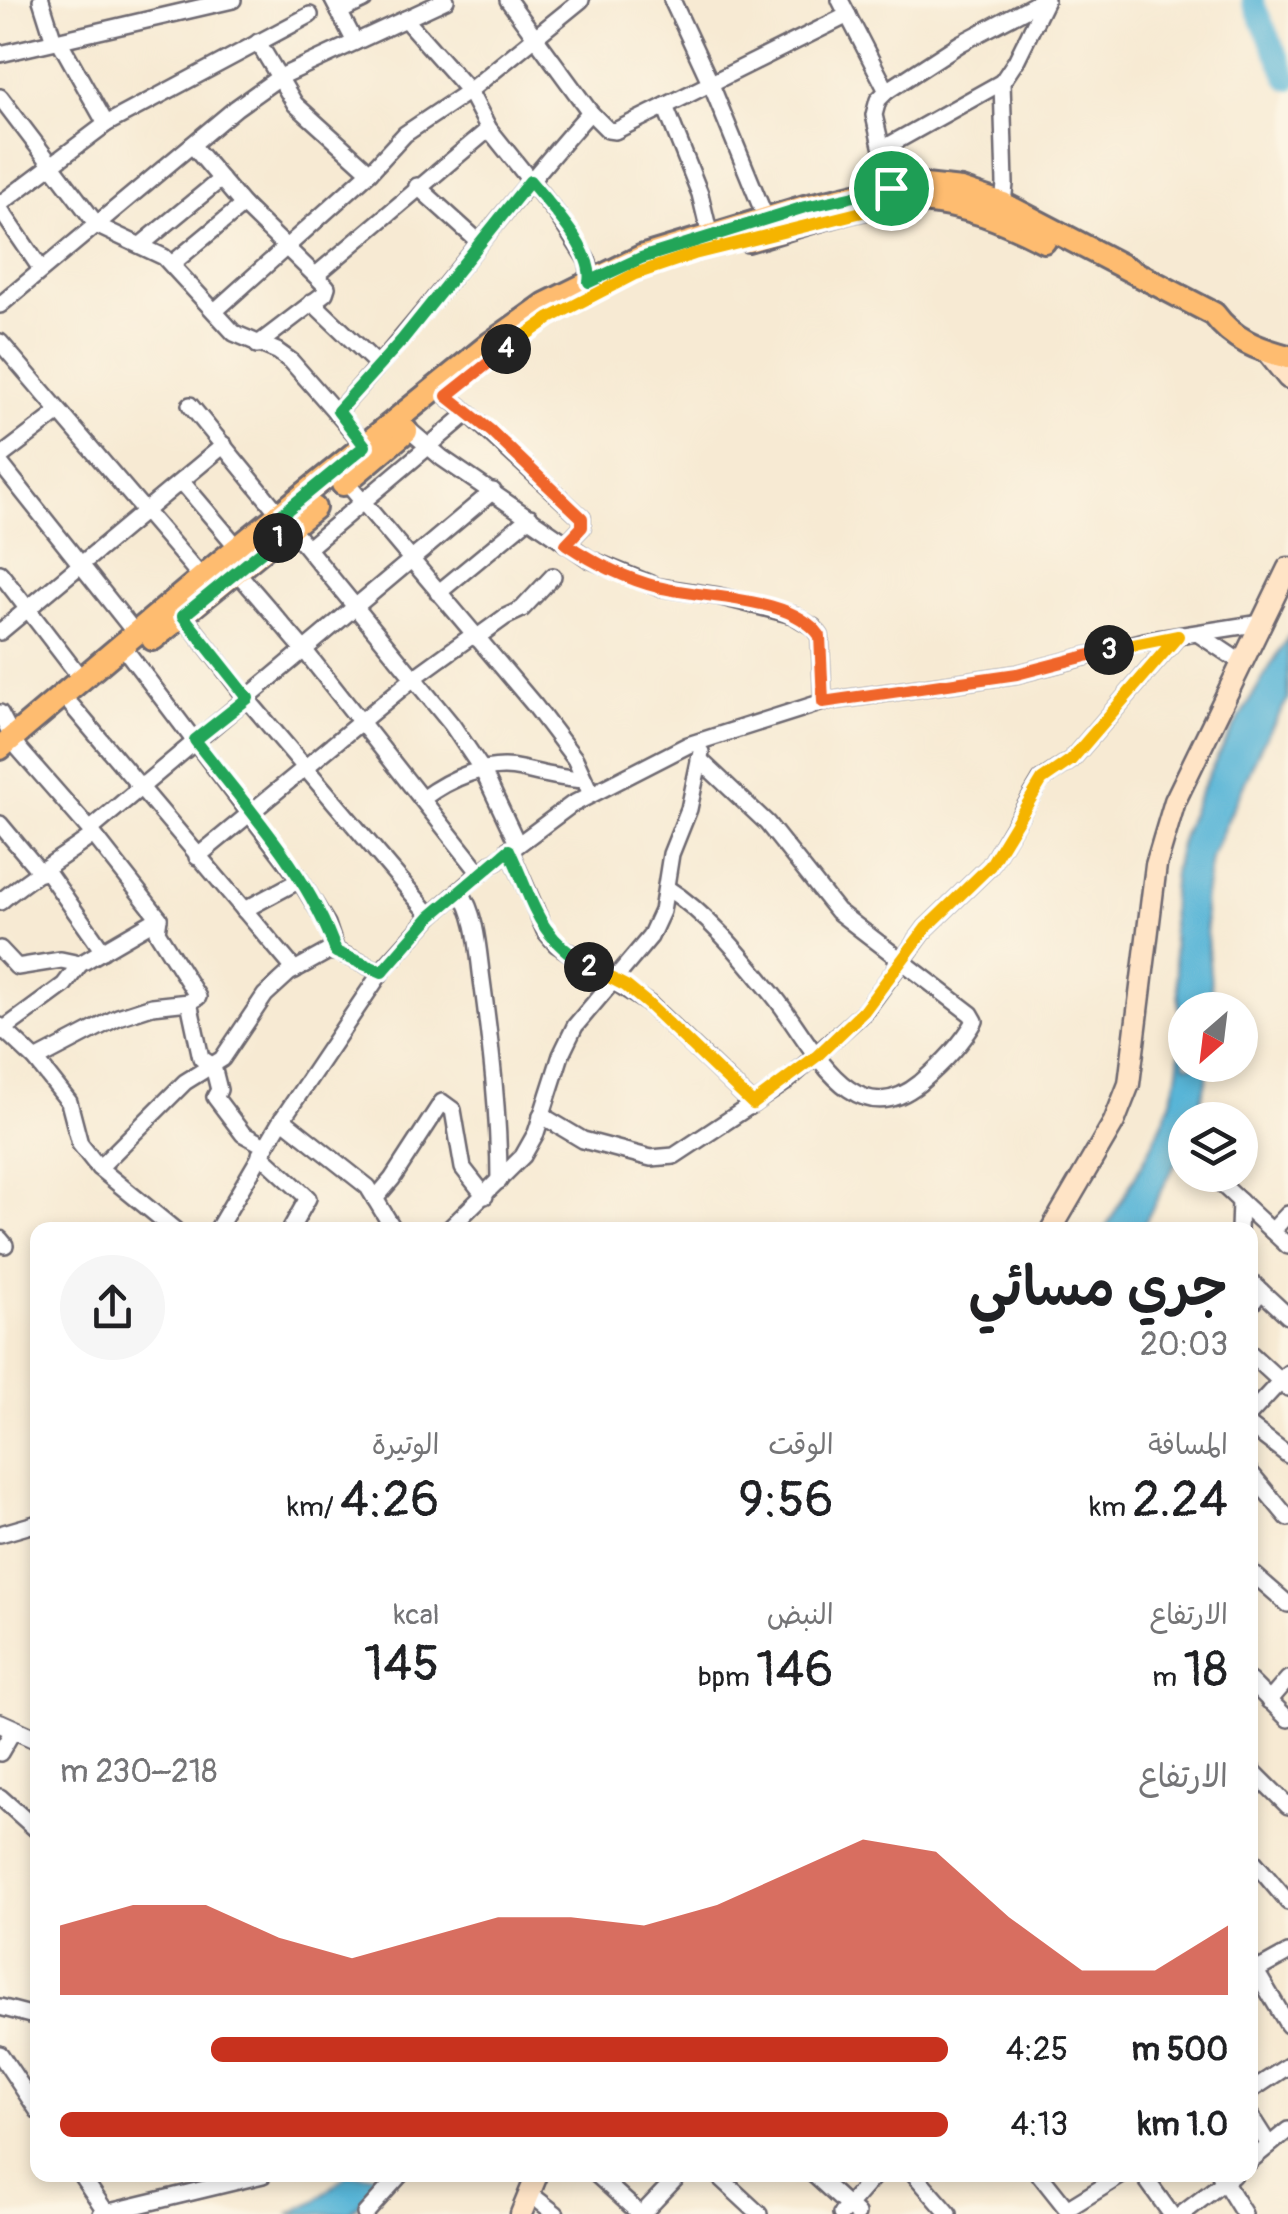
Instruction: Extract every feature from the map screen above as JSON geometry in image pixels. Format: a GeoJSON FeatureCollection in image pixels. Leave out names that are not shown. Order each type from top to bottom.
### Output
{"type":"FeatureCollection","features":[{"type":"Feature","properties":{"kind":"main road"},"geometry":{"type":"LineString","coordinates":[[286,521],[490,344],[546,304],[694,254],[893,196]]}},
{"type":"Feature","properties":{"kind":"main road"},"geometry":{"type":"LineString","coordinates":[[11,744],[72,706],[202,578],[346,482],[370,452],[408,429],[590,288],[641,258],[766,219],[893,196],[987,215],[1014,214],[1207,328],[1226,331],[1277,354],[1288,378]]}},
{"type":"Feature","properties":{"kind":"main road"},"geometry":{"type":"LineString","coordinates":[[0,766],[11,744],[82,681],[183,616],[233,559]]}},
{"type":"Feature","properties":{"kind":"main road"},"geometry":{"type":"LineString","coordinates":[[1056,1222],[1114,1122],[1129,1084],[1156,865],[1175,801],[1288,568]]}},
{"type":"Feature","properties":{"kind":"main road"},"geometry":{"type":"LineString","coordinates":[[521,2214],[533,2184]]}},
{"type":"Feature","properties":{"kind":"street"},"geometry":{"type":"LineString","coordinates":[[41,0],[53,38],[60,42],[106,124]]}},
{"type":"Feature","properties":{"kind":"street"},"geometry":{"type":"LineString","coordinates":[[0,54],[233,0]]}},
{"type":"Feature","properties":{"kind":"street"},"geometry":{"type":"LineString","coordinates":[[355,42],[336,6],[364,0]]}},
{"type":"Feature","properties":{"kind":"street"},"geometry":{"type":"LineString","coordinates":[[0,305],[236,108],[278,78],[446,0]]}},
{"type":"Feature","properties":{"kind":"street"},"geometry":{"type":"LineString","coordinates":[[508,0],[590,112],[608,130],[616,131],[664,106],[844,7],[887,91]]}},
{"type":"Feature","properties":{"kind":"street"},"geometry":{"type":"LineString","coordinates":[[215,311],[370,172],[405,134],[468,91],[581,0]]}},
{"type":"Feature","properties":{"kind":"street"},"geometry":{"type":"LineString","coordinates":[[672,0],[766,219]]}},
{"type":"Feature","properties":{"kind":"street"},"geometry":{"type":"LineString","coordinates":[[884,148],[1002,82],[1016,62],[1044,0]]}},
{"type":"Feature","properties":{"kind":"street"},"geometry":{"type":"LineString","coordinates":[[893,196],[874,108],[887,91],[961,43],[1044,0]]}},
{"type":"Feature","properties":{"kind":"street"},"geometry":{"type":"LineString","coordinates":[[41,269],[0,206],[50,163],[106,124],[310,14]]}},
{"type":"Feature","properties":{"kind":"street"},"geometry":{"type":"LineString","coordinates":[[405,19],[468,91],[489,128],[557,214],[588,262],[590,288]]}},
{"type":"Feature","properties":{"kind":"street"},"geometry":{"type":"LineString","coordinates":[[258,42],[295,104],[370,172]]}},
{"type":"Feature","properties":{"kind":"street"},"geometry":{"type":"LineString","coordinates":[[1002,82],[1005,184],[1014,214]]}},
{"type":"Feature","properties":{"kind":"street"},"geometry":{"type":"LineString","coordinates":[[0,97],[98,226],[142,244],[172,263],[234,333],[291,361],[370,452]]}},
{"type":"Feature","properties":{"kind":"street"},"geometry":{"type":"LineString","coordinates":[[664,106],[700,194],[710,236]]}},
{"type":"Feature","properties":{"kind":"street"},"geometry":{"type":"LineString","coordinates":[[338,411],[402,340],[590,112]]}},
{"type":"Feature","properties":{"kind":"street"},"geometry":{"type":"LineString","coordinates":[[316,275],[489,128]]}},
{"type":"Feature","properties":{"kind":"street"},"geometry":{"type":"LineString","coordinates":[[192,145],[243,205],[327,287],[258,344]]}},
{"type":"Feature","properties":{"kind":"street"},"geometry":{"type":"LineString","coordinates":[[142,244],[221,179]]}},
{"type":"Feature","properties":{"kind":"street"},"geometry":{"type":"LineString","coordinates":[[417,186],[480,242]]}},
{"type":"Feature","properties":{"kind":"street"},"geometry":{"type":"LineString","coordinates":[[172,263],[243,205]]}},
{"type":"Feature","properties":{"kind":"street"},"geometry":{"type":"LineString","coordinates":[[312,302],[378,365]]}},
{"type":"Feature","properties":{"kind":"street"},"geometry":{"type":"LineString","coordinates":[[3,352],[202,578]]}},
{"type":"Feature","properties":{"kind":"street"},"geometry":{"type":"LineString","coordinates":[[447,396],[582,518],[582,527],[566,544]]}},
{"type":"Feature","properties":{"kind":"street"},"geometry":{"type":"LineString","coordinates":[[190,404],[416,677],[483,771],[545,931],[567,952],[626,986],[676,1028],[753,1104]]}},
{"type":"Feature","properties":{"kind":"street"},"geometry":{"type":"LineString","coordinates":[[59,412],[0,460],[81,564],[195,740],[300,880],[326,924],[336,952]]}},
{"type":"Feature","properties":{"kind":"street"},"geometry":{"type":"LineString","coordinates":[[308,548],[468,413]]}},
{"type":"Feature","properties":{"kind":"street"},"geometry":{"type":"LineString","coordinates":[[408,429],[589,559],[658,587],[718,596],[804,621],[820,636],[823,702]]}},
{"type":"Feature","properties":{"kind":"street"},"geometry":{"type":"LineString","coordinates":[[0,632],[224,445]]}},
{"type":"Feature","properties":{"kind":"street"},"geometry":{"type":"LineString","coordinates":[[182,482],[233,559],[480,873]]}},
{"type":"Feature","properties":{"kind":"street"},"geometry":{"type":"LineString","coordinates":[[346,482],[534,706],[574,759],[588,787]]}},
{"type":"Feature","properties":{"kind":"street"},"geometry":{"type":"LineString","coordinates":[[0,902],[92,832],[195,740],[493,492]]}},
{"type":"Feature","properties":{"kind":"street"},"geometry":{"type":"LineString","coordinates":[[438,593],[530,517]]}},
{"type":"Feature","properties":{"kind":"street"},"geometry":{"type":"LineString","coordinates":[[0,573],[82,681]]}},
{"type":"Feature","properties":{"kind":"street"},"geometry":{"type":"LineString","coordinates":[[198,857],[416,677],[474,636],[522,609],[553,576]]}},
{"type":"Feature","properties":{"kind":"street"},"geometry":{"type":"LineString","coordinates":[[183,616],[431,916]]}},
{"type":"Feature","properties":{"kind":"street"},"geometry":{"type":"LineString","coordinates":[[222,1222],[262,1150],[382,972],[431,916],[588,787],[703,740],[823,702],[1017,674],[1116,648],[1261,623]]}},
{"type":"Feature","properties":{"kind":"street"},"geometry":{"type":"LineString","coordinates":[[1200,635],[1242,663]]}},
{"type":"Feature","properties":{"kind":"street"},"geometry":{"type":"LineString","coordinates":[[541,1115],[583,1140],[652,1158],[674,1156],[817,1056],[864,1011],[926,928],[990,866],[1042,780],[1071,760],[1178,636]]}},
{"type":"Feature","properties":{"kind":"street"},"geometry":{"type":"LineString","coordinates":[[72,706],[294,970]]}},
{"type":"Feature","properties":{"kind":"street"},"geometry":{"type":"LineString","coordinates":[[0,714],[11,744],[92,832],[159,918],[157,932],[198,997],[118,1017],[36,1060]]}},
{"type":"Feature","properties":{"kind":"street"},"geometry":{"type":"LineString","coordinates":[[456,1222],[530,1146],[566,1042],[591,1005],[650,937],[662,911],[671,854],[689,809],[703,740]]}},
{"type":"Feature","properties":{"kind":"street"},"geometry":{"type":"LineString","coordinates":[[666,888],[705,919],[850,1091],[884,1101],[904,1096],[936,1070],[972,1026],[974,1017],[837,911],[767,823],[699,758]]}},
{"type":"Feature","properties":{"kind":"street"},"geometry":{"type":"LineString","coordinates":[[422,799],[455,778],[518,768],[588,787]]}},
{"type":"Feature","properties":{"kind":"street"},"geometry":{"type":"LineString","coordinates":[[0,824],[43,872],[103,951]]}},
{"type":"Feature","properties":{"kind":"street"},"geometry":{"type":"LineString","coordinates":[[244,910],[300,880]]}},
{"type":"Feature","properties":{"kind":"street"},"geometry":{"type":"LineString","coordinates":[[460,891],[471,914],[485,1002],[499,1132],[499,1181]]}},
{"type":"Feature","properties":{"kind":"street"},"geometry":{"type":"LineString","coordinates":[[159,918],[80,964],[64,985],[2,1029],[36,1060],[69,1102],[80,1144],[99,1168],[165,1222]]}},
{"type":"Feature","properties":{"kind":"street"},"geometry":{"type":"LineString","coordinates":[[0,949],[17,967],[61,960],[80,964]]}},
{"type":"Feature","properties":{"kind":"street"},"geometry":{"type":"LineString","coordinates":[[99,1168],[184,1082],[225,1056],[265,995],[294,970],[327,952],[336,952],[382,972]]}},
{"type":"Feature","properties":{"kind":"street"},"geometry":{"type":"LineString","coordinates":[[189,1002],[201,1058],[212,1066],[219,1090],[215,1097],[243,1134],[308,1198],[294,1222]]}},
{"type":"Feature","properties":{"kind":"street"},"geometry":{"type":"LineString","coordinates":[[374,1199],[392,1179],[442,1102],[453,1110],[463,1168],[484,1196]]}},
{"type":"Feature","properties":{"kind":"street"},"geometry":{"type":"LineString","coordinates":[[282,1119],[348,1168],[389,1222]]}},
{"type":"Feature","properties":{"kind":"street"},"geometry":{"type":"LineString","coordinates":[[1230,1192],[1288,1246]]}},
{"type":"Feature","properties":{"kind":"street"},"geometry":{"type":"LineString","coordinates":[[1239,1222],[1240,1201]]}},
{"type":"Feature","properties":{"kind":"street"},"geometry":{"type":"LineString","coordinates":[[1272,1231],[1288,1214]]}},
{"type":"Feature","properties":{"kind":"street"},"geometry":{"type":"LineString","coordinates":[[1258,1287],[1288,1316]]}},
{"type":"Feature","properties":{"kind":"street"},"geometry":{"type":"LineString","coordinates":[[1258,1359],[1285,1381],[1258,1406]]}},
{"type":"Feature","properties":{"kind":"street"},"geometry":{"type":"LineString","coordinates":[[1258,1432],[1288,1455]]}},
{"type":"Feature","properties":{"kind":"street"},"geometry":{"type":"LineString","coordinates":[[1258,1482],[1288,1518]]}},
{"type":"Feature","properties":{"kind":"street"},"geometry":{"type":"LineString","coordinates":[[0,1534],[30,1525]]}},
{"type":"Feature","properties":{"kind":"street"},"geometry":{"type":"LineString","coordinates":[[1258,1579],[1288,1604]]}},
{"type":"Feature","properties":{"kind":"street"},"geometry":{"type":"LineString","coordinates":[[1269,1700],[1288,1679]]}},
{"type":"Feature","properties":{"kind":"street"},"geometry":{"type":"LineString","coordinates":[[1258,1690],[1288,1718]]}},
{"type":"Feature","properties":{"kind":"street"},"geometry":{"type":"LineString","coordinates":[[0,1753],[7,1726],[30,1736]]}},
{"type":"Feature","properties":{"kind":"street"},"geometry":{"type":"LineString","coordinates":[[1258,1776],[1288,1806]]}},
{"type":"Feature","properties":{"kind":"street"},"geometry":{"type":"LineString","coordinates":[[0,1797],[30,1824]]}},
{"type":"Feature","properties":{"kind":"street"},"geometry":{"type":"LineString","coordinates":[[1258,1866],[1288,1902]]}},
{"type":"Feature","properties":{"kind":"street"},"geometry":{"type":"LineString","coordinates":[[1258,1966],[1288,1953]]}},
{"type":"Feature","properties":{"kind":"street"},"geometry":{"type":"LineString","coordinates":[[1258,1978],[1288,2026]]}},
{"type":"Feature","properties":{"kind":"street"},"geometry":{"type":"LineString","coordinates":[[0,2006],[30,2014]]}},
{"type":"Feature","properties":{"kind":"street"},"geometry":{"type":"LineString","coordinates":[[3,2066],[30,2100]]}},
{"type":"Feature","properties":{"kind":"street"},"geometry":{"type":"LineString","coordinates":[[1258,2086],[1288,2066]]}},
{"type":"Feature","properties":{"kind":"street"},"geometry":{"type":"LineString","coordinates":[[1258,2128],[1269,2145]]}},
{"type":"Feature","properties":{"kind":"street"},"geometry":{"type":"LineString","coordinates":[[1258,2154],[1288,2130]]}},
{"type":"Feature","properties":{"kind":"street"},"geometry":{"type":"LineString","coordinates":[[85,2182],[104,2213],[234,2182]]}},
{"type":"Feature","properties":{"kind":"street"},"geometry":{"type":"LineString","coordinates":[[364,2214],[394,2182]]}},
{"type":"Feature","properties":{"kind":"street"},"geometry":{"type":"LineString","coordinates":[[605,2182],[641,2214],[672,2182]]}},
{"type":"Feature","properties":{"kind":"street"},"geometry":{"type":"LineString","coordinates":[[725,2182],[759,2214]]}},
{"type":"Feature","properties":{"kind":"street"},"geometry":{"type":"LineString","coordinates":[[821,2182],[849,2211],[871,2182]]}},
{"type":"Feature","properties":{"kind":"street"},"geometry":{"type":"LineString","coordinates":[[921,2182],[950,2214]]}},
{"type":"Feature","properties":{"kind":"street"},"geometry":{"type":"LineString","coordinates":[[1046,2182],[1067,2209],[1111,2182]]}},
{"type":"Feature","properties":{"kind":"street"},"geometry":{"type":"LineString","coordinates":[[1149,2182],[1171,2214]]}},
{"type":"Feature","properties":{"kind":"street"},"geometry":{"type":"LineString","coordinates":[[1182,2214],[1220,2182]]}},
{"type":"Feature","properties":{"kind":"street"},"geometry":{"type":"LineString","coordinates":[[1228,2182],[1244,2214]]}},
{"type":"Feature","properties":{"kind":"street"},"geometry":{"type":"LineString","coordinates":[[533,2184],[556,2214]]}},
{"type":"Feature","properties":{"kind":"water"},"geometry":{"type":"Polygon","coordinates":[[[1288,637],[1288,699],[1260,748],[1211,857],[1204,901],[1212,992],[1178,992],[1173,880],[1197,799],[1288,637]]]}},
{"type":"Feature","properties":{"kind":"water"},"geometry":{"type":"Polygon","coordinates":[[[1176,1082],[1206,1082],[1201,1102],[1170,1102],[1176,1082]]]}},
{"type":"Feature","properties":{"kind":"water"},"geometry":{"type":"Polygon","coordinates":[[[1168,1108],[1168,1178],[1145,1222],[1110,1222],[1150,1150],[1168,1108]]]}},
{"type":"Feature","properties":{"kind":"water"},"geometry":{"type":"Polygon","coordinates":[[[339,2182],[382,2182],[348,2214],[289,2214],[317,2200],[339,2182]]]}},
{"type":"Feature","properties":{"kind":"waterway"},"geometry":{"type":"LineString","coordinates":[[1252,0],[1288,79]]}},
{"type":"Feature","properties":{"kind":"route"},"geometry":{"type":"LineString","coordinates":[[530,181],[576,241],[591,271],[589,282],[641,258],[805,207],[891,188],[894,204],[694,254],[606,287],[550,318],[447,396],[491,431],[582,518],[582,527],[566,544],[589,559],[658,587],[745,602],[793,615],[814,627],[820,636],[823,702],[1017,674],[1178,636],[1071,760],[1042,780],[990,866],[926,928],[852,1025],[786,1082],[753,1104],[676,1028],[626,986],[556,944],[545,931],[509,850],[431,916],[382,972],[336,952],[326,924],[300,880],[195,740],[248,698],[183,616],[291,527],[281,515],[365,446],[338,411],[402,340],[530,181]]}}]}
